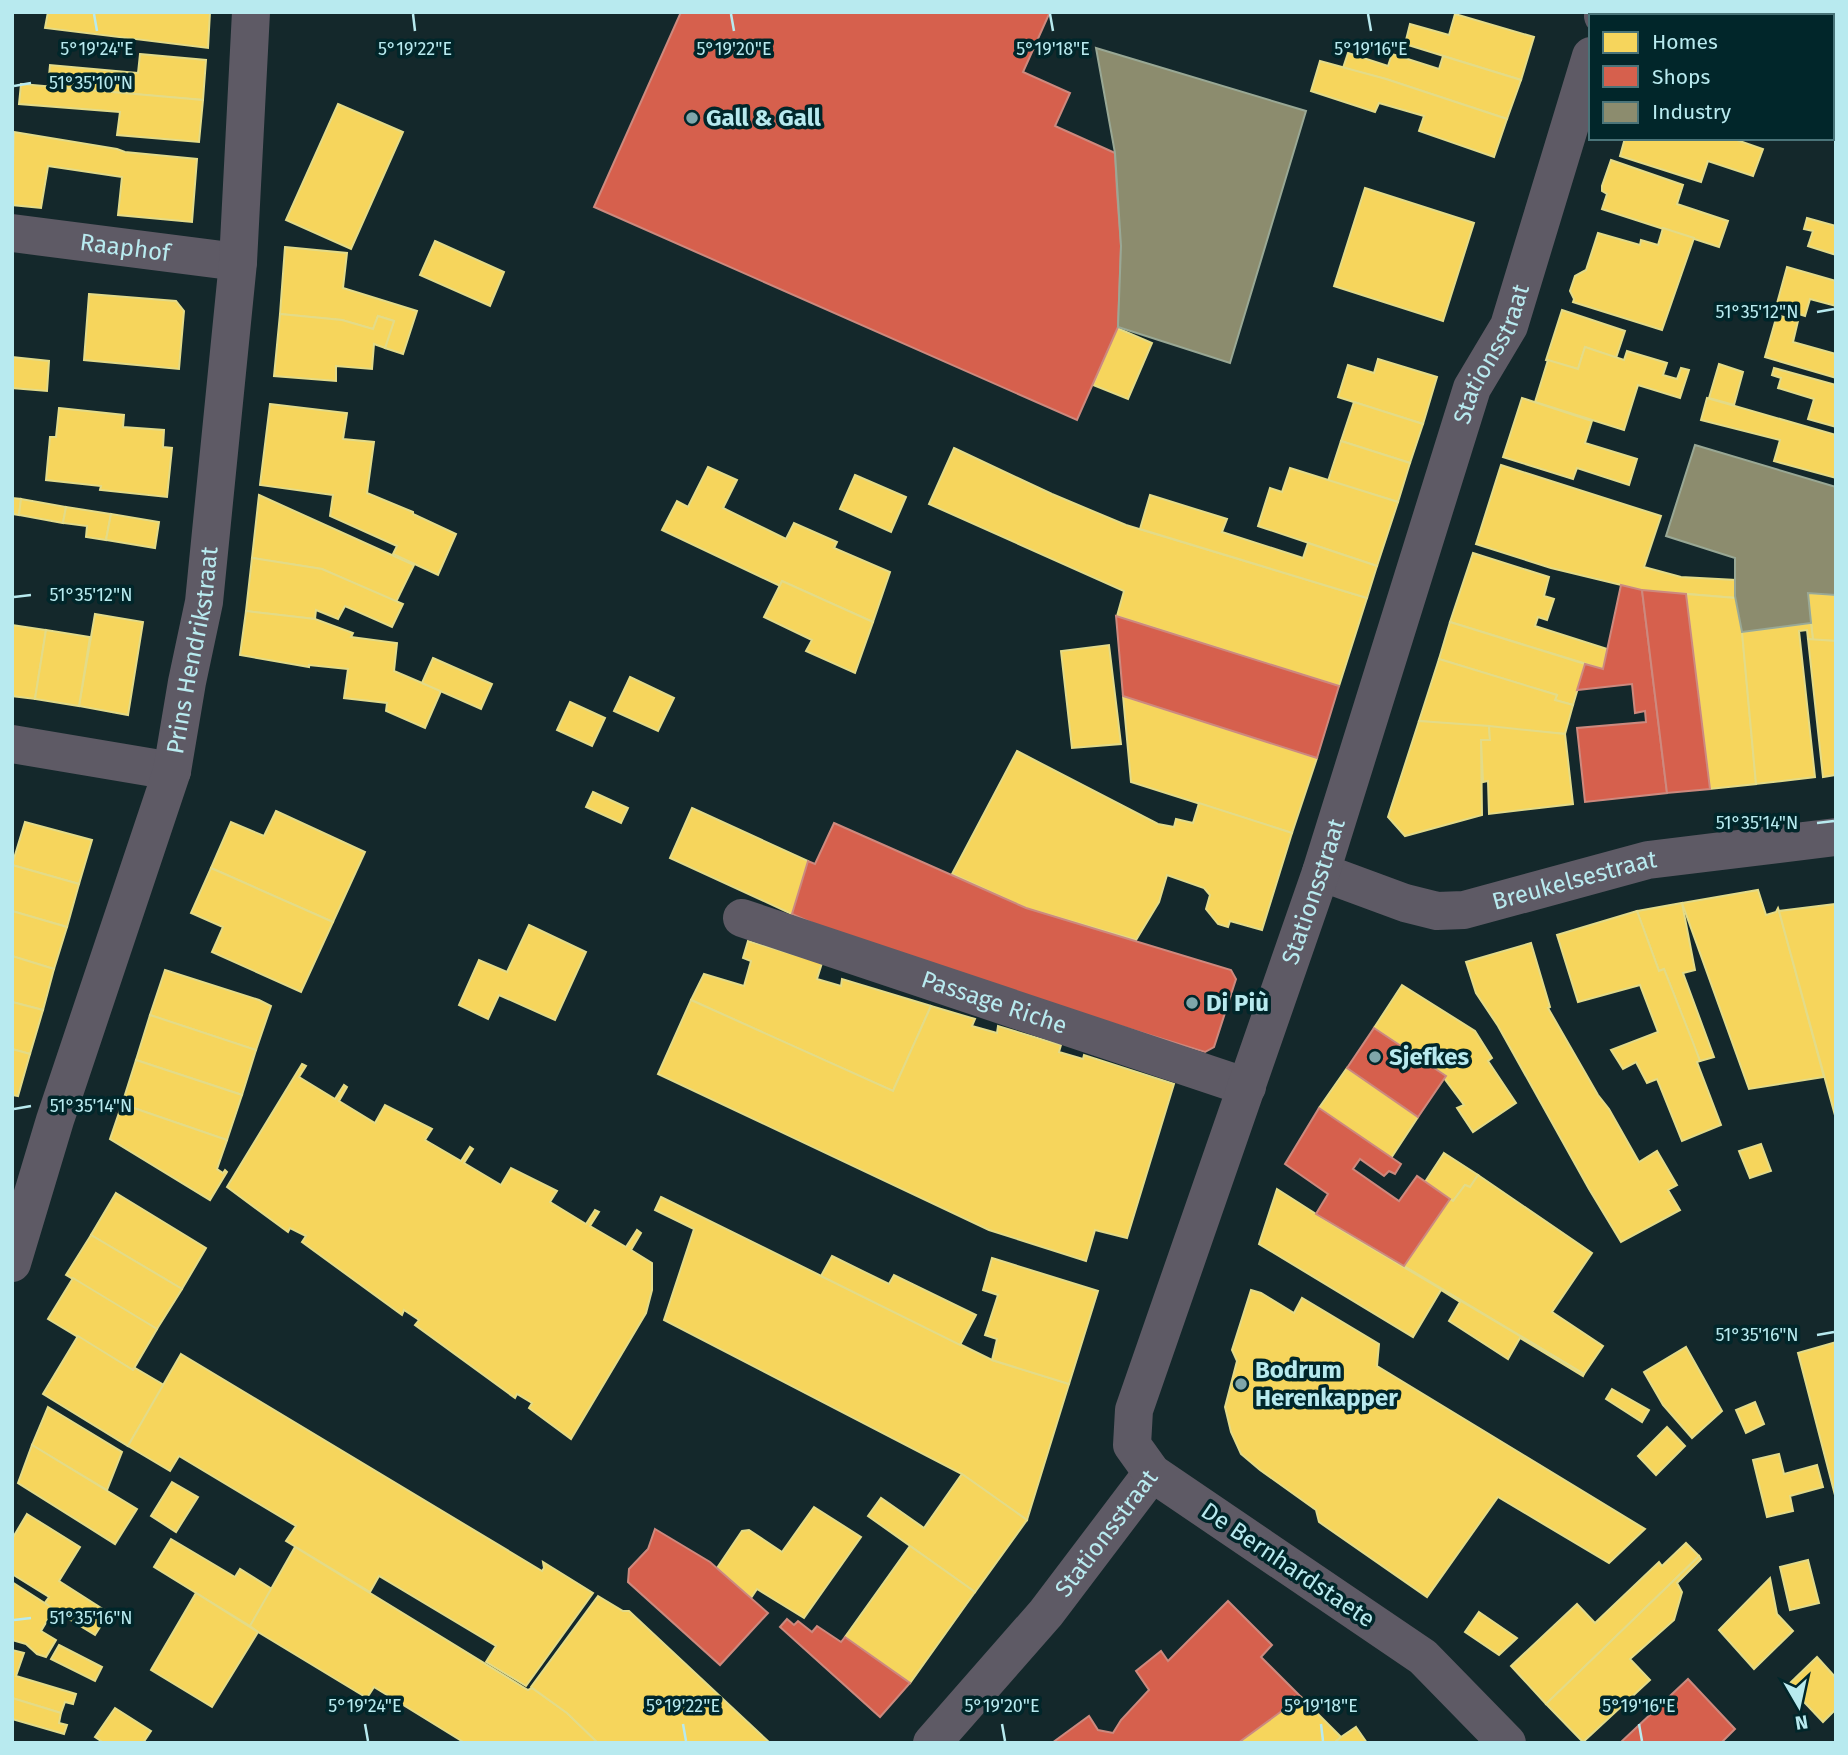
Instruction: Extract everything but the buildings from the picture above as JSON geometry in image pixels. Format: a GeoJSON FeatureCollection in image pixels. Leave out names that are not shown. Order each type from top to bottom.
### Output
{"type":"FeatureCollection","features":[{"type":"Feature","properties":{"kind":"street","name":"Prins Hendrikstraat"},"geometry":{"type":"LineString","coordinates":[[12,1263],[60,1107],[172,771],[204,602],[239,262],[251,12]]}},
{"type":"Feature","properties":{"kind":"street","name":"Stationsstraat"},"geometry":{"type":"LineString","coordinates":[[932,1743],[1046,1613],[1152,1473],[1132,1445],[1134,1410],[1321,872],[1464,411],[1472,388],[1509,326],[1589,63]]}},
{"type":"Feature","properties":{"kind":"street","name":"Raaphof"},"geometry":{"type":"LineString","coordinates":[[12,233],[239,262]]}},
{"type":"Feature","properties":{"kind":"street"},"geometry":{"type":"LineString","coordinates":[[12,744],[172,771]]}},
{"type":"Feature","properties":{"kind":"street","name":"Breukelsestraat"},"geometry":{"type":"LineString","coordinates":[[1321,872],[1405,903],[1437,911],[1464,910],[1648,860],[1836,837]]}},
{"type":"Feature","properties":{"kind":"street","name":"Passage Riche"},"geometry":{"type":"LineString","coordinates":[[742,918],[1247,1087]]}},
{"type":"Feature","properties":{"kind":"street","name":"De Bernhardstaete"},"geometry":{"type":"LineString","coordinates":[[1152,1473],[1423,1657],[1507,1743]]}},
{"type":"Feature","properties":{"kind":"place","name":"Gall & Gall"},"geometry":{"type":"Point","coordinates":[692,118]}},
{"type":"Feature","properties":{"kind":"place","name":"Di Più"},"geometry":{"type":"Point","coordinates":[1192,1003]}},
{"type":"Feature","properties":{"kind":"place","name":"Sjefkes"},"geometry":{"type":"Point","coordinates":[1375,1057]}},
{"type":"Feature","properties":{"kind":"place","name":"Bodrum Herenkapper"},"geometry":{"type":"Point","coordinates":[1241,1384]}}]}
